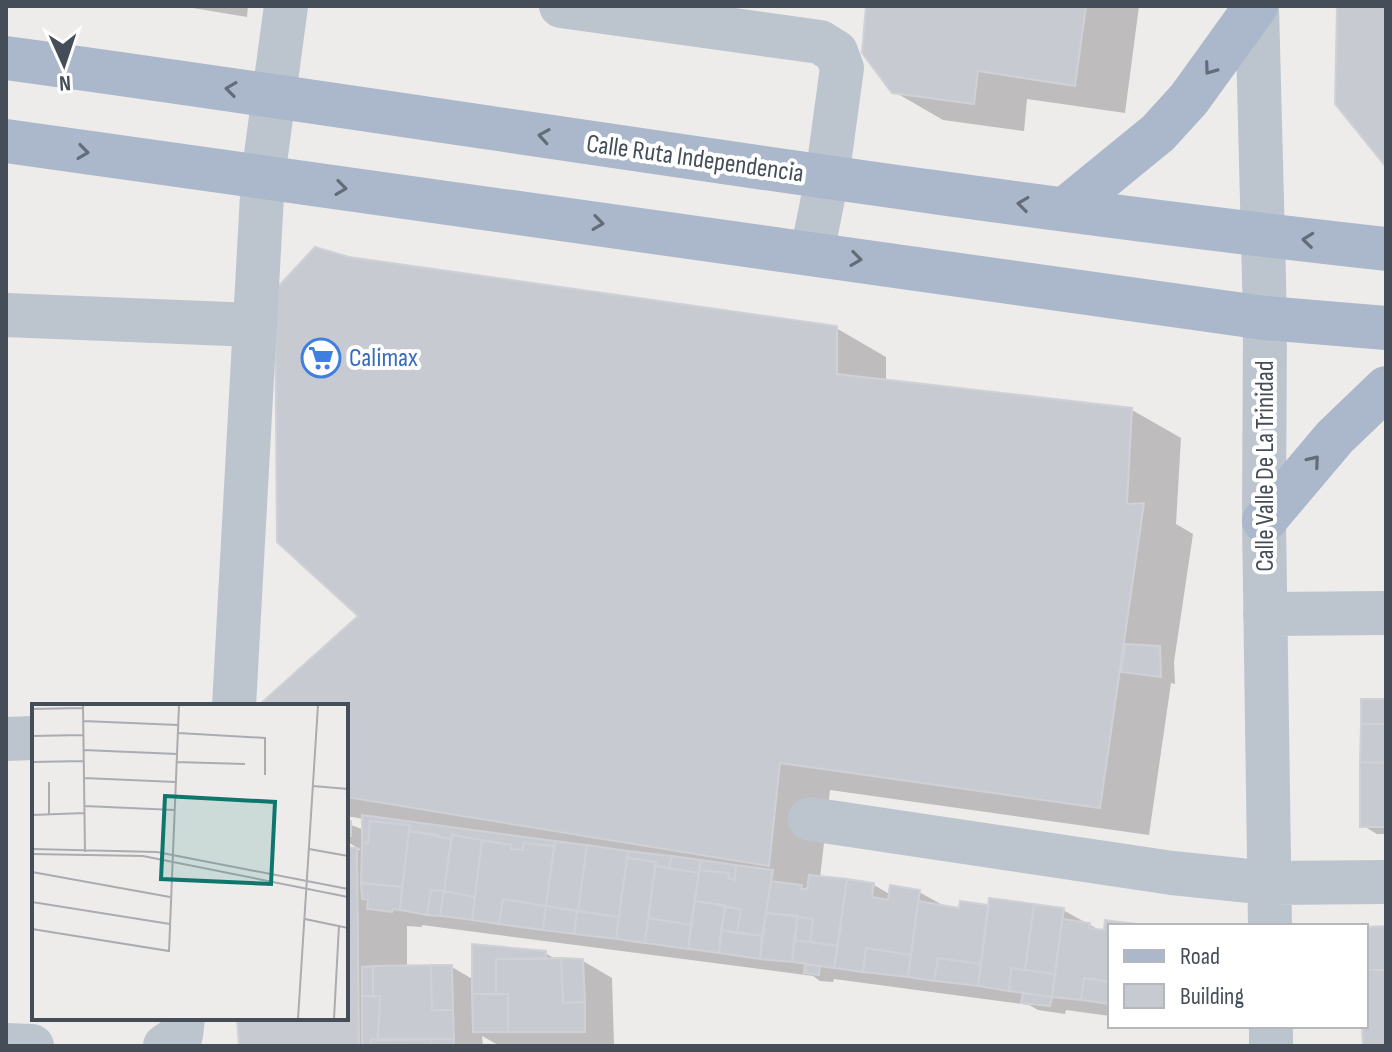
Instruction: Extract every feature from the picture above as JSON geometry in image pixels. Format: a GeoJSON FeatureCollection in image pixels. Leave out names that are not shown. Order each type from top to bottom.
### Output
{"type":"FeatureCollection","features":[{"type":"Feature","properties":{"kind":"main road"},"geometry":{"type":"LineString","coordinates":[[1065,209],[1158,133],[1189,99],[1256,6]]}},
{"type":"Feature","properties":{"kind":"main road","name":"Calle Ruta Independencia"},"geometry":{"type":"LineString","coordinates":[[6,58],[827,178],[1386,249]]}},
{"type":"Feature","properties":{"kind":"main road"},"geometry":{"type":"LineString","coordinates":[[6,141],[1265,318],[1386,328]]}},
{"type":"Feature","properties":{"kind":"main road"},"geometry":{"type":"LineString","coordinates":[[1264,521],[1335,437],[1386,388]]}},
{"type":"Feature","properties":{"kind":"street"},"geometry":{"type":"LineString","coordinates":[[234,704],[263,177],[286,6]]}},
{"type":"Feature","properties":{"kind":"street","name":"Calle Valle De La Trinidad"},"geometry":{"type":"LineString","coordinates":[[1256,6],[1265,318],[1264,521],[1270,924]]}},
{"type":"Feature","properties":{"kind":"street"},"geometry":{"type":"LineString","coordinates":[[577,7],[820,42],[836,52],[842,68],[827,178],[812,253]]}},
{"type":"Feature","properties":{"kind":"street"},"geometry":{"type":"LineString","coordinates":[[6,315],[254,325]]}},
{"type":"Feature","properties":{"kind":"street"},"geometry":{"type":"LineString","coordinates":[[1265,614],[1386,613]]}},
{"type":"Feature","properties":{"kind":"street"},"geometry":{"type":"LineString","coordinates":[[6,739],[32,738]]}},
{"type":"Feature","properties":{"kind":"street"},"geometry":{"type":"LineString","coordinates":[[810,819],[1172,873],[1269,883],[1386,882]]}},
{"type":"Feature","properties":{"kind":"street"},"geometry":{"type":"LineString","coordinates":[[165,1046],[181,1035],[183,1020]]}},
{"type":"Feature","properties":{"kind":"street"},"geometry":{"type":"LineString","coordinates":[[6,1045],[32,1046]]}},
{"type":"Feature","properties":{"kind":"building"},"geometry":{"type":"Polygon","coordinates":[[[866,6],[1086,6],[1075,86],[978,71],[974,104],[892,93],[862,53],[866,6]]]}},
{"type":"Feature","properties":{"kind":"building"},"geometry":{"type":"Polygon","coordinates":[[[1337,6],[1386,6],[1386,167],[1335,104],[1337,6]]]}},
{"type":"Feature","properties":{"kind":"building"},"geometry":{"type":"Polygon","coordinates":[[[315,247],[349,257],[837,326],[837,374],[1132,408],[1127,504],[1144,503],[1100,808],[780,763],[769,866],[348,797],[348,704],[260,704],[358,616],[277,542],[275,290],[315,247]]]}},
{"type":"Feature","properties":{"kind":"building"},"geometry":{"type":"Polygon","coordinates":[[[1125,644],[1160,646],[1161,677],[1121,672],[1125,644]]]}},
{"type":"Feature","properties":{"kind":"building"},"geometry":{"type":"Polygon","coordinates":[[[1361,699],[1386,699],[1386,724],[1361,724],[1361,699]]]}},
{"type":"Feature","properties":{"kind":"building"},"geometry":{"type":"Polygon","coordinates":[[[1361,724],[1386,724],[1386,763],[1360,762],[1361,724]]]}},
{"type":"Feature","properties":{"kind":"building"},"geometry":{"type":"Polygon","coordinates":[[[1360,762],[1386,763],[1386,827],[1360,827],[1360,762]]]}},
{"type":"Feature","properties":{"kind":"building"},"geometry":{"type":"Polygon","coordinates":[[[362,815],[555,841],[554,846],[523,843],[523,850],[511,849],[511,845],[452,835],[451,839],[439,837],[409,831],[410,825],[370,821],[368,844],[362,842],[362,815]]]}},
{"type":"Feature","properties":{"kind":"building"},"geometry":{"type":"Polygon","coordinates":[[[348,821],[351,821],[351,836],[348,836],[348,821]]]}},
{"type":"Feature","properties":{"kind":"building"},"geometry":{"type":"Polygon","coordinates":[[[370,821],[410,825],[402,887],[361,883],[362,842],[368,844],[370,821]]]}},
{"type":"Feature","properties":{"kind":"building"},"geometry":{"type":"Polygon","coordinates":[[[409,831],[451,839],[444,891],[431,890],[427,915],[400,910],[409,831]]]}},
{"type":"Feature","properties":{"kind":"building"},"geometry":{"type":"Polygon","coordinates":[[[452,835],[482,840],[475,897],[444,891],[452,835]]]}},
{"type":"Feature","properties":{"kind":"building"},"geometry":{"type":"Polygon","coordinates":[[[482,841],[523,850],[523,843],[554,846],[546,906],[503,899],[499,924],[472,920],[482,841]]]}},
{"type":"Feature","properties":{"kind":"building"},"geometry":{"type":"Polygon","coordinates":[[[555,841],[587,845],[578,911],[546,906],[555,841]]]}},
{"type":"Feature","properties":{"kind":"building"},"geometry":{"type":"Polygon","coordinates":[[[587,845],[628,851],[619,917],[578,911],[587,845]]]}},
{"type":"Feature","properties":{"kind":"building"},"geometry":{"type":"Polygon","coordinates":[[[348,847],[357,848],[359,1046],[239,1046],[237,1020],[348,1020],[348,847]]]}},
{"type":"Feature","properties":{"kind":"building"},"geometry":{"type":"Polygon","coordinates":[[[628,851],[672,856],[669,868],[655,866],[656,862],[627,858],[628,851]]]}},
{"type":"Feature","properties":{"kind":"building"},"geometry":{"type":"Polygon","coordinates":[[[672,856],[701,860],[699,873],[669,868],[672,856]]]}},
{"type":"Feature","properties":{"kind":"building"},"geometry":{"type":"Polygon","coordinates":[[[627,858],[656,862],[645,943],[616,939],[627,858]]]}},
{"type":"Feature","properties":{"kind":"building"},"geometry":{"type":"Polygon","coordinates":[[[701,860],[736,865],[735,880],[728,878],[729,873],[699,870],[701,860]]]}},
{"type":"Feature","properties":{"kind":"building"},"geometry":{"type":"Polygon","coordinates":[[[736,865],[773,870],[762,936],[737,933],[741,909],[695,901],[699,870],[729,873],[728,878],[735,880],[736,865]]]}},
{"type":"Feature","properties":{"kind":"building"},"geometry":{"type":"Polygon","coordinates":[[[655,866],[699,873],[691,925],[648,918],[655,866]]]}},
{"type":"Feature","properties":{"kind":"building"},"geometry":{"type":"Polygon","coordinates":[[[809,875],[847,879],[838,946],[810,942],[813,919],[766,913],[771,881],[802,885],[801,889],[807,889],[809,875]]]}},
{"type":"Feature","properties":{"kind":"building"},"geometry":{"type":"Polygon","coordinates":[[[847,879],[874,883],[872,897],[888,900],[890,885],[920,890],[911,955],[866,948],[863,972],[834,968],[847,879]]]}},
{"type":"Feature","properties":{"kind":"building"},"geometry":{"type":"Polygon","coordinates":[[[361,883],[402,887],[400,910],[367,909],[368,900],[362,899],[361,883]]]}},
{"type":"Feature","properties":{"kind":"building"},"geometry":{"type":"Polygon","coordinates":[[[431,890],[444,891],[440,916],[427,915],[431,890]]]}},
{"type":"Feature","properties":{"kind":"building"},"geometry":{"type":"Polygon","coordinates":[[[444,891],[475,897],[472,920],[440,916],[444,891]]]}},
{"type":"Feature","properties":{"kind":"building"},"geometry":{"type":"Polygon","coordinates":[[[989,898],[1034,904],[1025,970],[1011,968],[1009,991],[978,986],[989,898]]]}},
{"type":"Feature","properties":{"kind":"building"},"geometry":{"type":"Polygon","coordinates":[[[503,899],[546,906],[543,930],[499,924],[503,899]]]}},
{"type":"Feature","properties":{"kind":"building"},"geometry":{"type":"Polygon","coordinates":[[[695,901],[725,905],[719,953],[688,949],[695,901]]]}},
{"type":"Feature","properties":{"kind":"building"},"geometry":{"type":"Polygon","coordinates":[[[918,901],[959,908],[960,901],[989,905],[981,964],[938,958],[934,981],[908,977],[918,901]]]}},
{"type":"Feature","properties":{"kind":"building"},"geometry":{"type":"Polygon","coordinates":[[[1034,904],[1064,908],[1055,974],[1025,970],[1034,904]]]}},
{"type":"Feature","properties":{"kind":"building"},"geometry":{"type":"Polygon","coordinates":[[[546,906],[577,911],[574,934],[543,930],[546,906]]]}},
{"type":"Feature","properties":{"kind":"building"},"geometry":{"type":"Polygon","coordinates":[[[725,907],[741,909],[737,933],[721,930],[725,907]]]}},
{"type":"Feature","properties":{"kind":"building"},"geometry":{"type":"Polygon","coordinates":[[[577,911],[619,917],[616,939],[574,934],[577,911]]]}},
{"type":"Feature","properties":{"kind":"building"},"geometry":{"type":"Polygon","coordinates":[[[766,913],[798,916],[792,962],[760,959],[766,913]]]}},
{"type":"Feature","properties":{"kind":"building"},"geometry":{"type":"Polygon","coordinates":[[[798,917],[813,919],[810,942],[794,940],[798,917]]]}},
{"type":"Feature","properties":{"kind":"building"},"geometry":{"type":"Polygon","coordinates":[[[648,918],[691,925],[688,949],[645,943],[648,918]]]}},
{"type":"Feature","properties":{"kind":"building"},"geometry":{"type":"Polygon","coordinates":[[[1062,919],[1090,923],[1089,928],[1104,930],[1105,920],[1136,924],[1108,924],[1108,982],[1084,978],[1081,1000],[1052,997],[1062,919]]]}},
{"type":"Feature","properties":{"kind":"building"},"geometry":{"type":"Polygon","coordinates":[[[1386,926],[1386,970],[1368,970],[1368,927],[1386,926]]]}},
{"type":"Feature","properties":{"kind":"building"},"geometry":{"type":"Polygon","coordinates":[[[721,930],[762,936],[760,959],[719,953],[721,930]]]}},
{"type":"Feature","properties":{"kind":"building"},"geometry":{"type":"Polygon","coordinates":[[[794,940],[838,946],[834,968],[792,962],[794,940]]]}},
{"type":"Feature","properties":{"kind":"building"},"geometry":{"type":"Polygon","coordinates":[[[472,944],[546,951],[546,959],[496,959],[496,994],[472,994],[472,944]]]}},
{"type":"Feature","properties":{"kind":"building"},"geometry":{"type":"Polygon","coordinates":[[[866,948],[911,955],[908,977],[863,972],[866,948]]]}},
{"type":"Feature","properties":{"kind":"building"},"geometry":{"type":"Polygon","coordinates":[[[561,958],[583,959],[585,1002],[563,1003],[561,958]]]}},
{"type":"Feature","properties":{"kind":"building"},"geometry":{"type":"Polygon","coordinates":[[[561,958],[563,1003],[585,1002],[585,1032],[508,1032],[508,994],[496,994],[496,959],[561,958]]]}},
{"type":"Feature","properties":{"kind":"building"},"geometry":{"type":"Polygon","coordinates":[[[938,958],[981,964],[978,986],[934,981],[938,958]]]}},
{"type":"Feature","properties":{"kind":"building"},"geometry":{"type":"Polygon","coordinates":[[[805,964],[820,966],[819,975],[804,973],[805,964]]]}},
{"type":"Feature","properties":{"kind":"building"},"geometry":{"type":"Polygon","coordinates":[[[431,965],[452,965],[453,1010],[432,1010],[431,965]]]}},
{"type":"Feature","properties":{"kind":"building"},"geometry":{"type":"Polygon","coordinates":[[[431,965],[432,1010],[453,1010],[454,1039],[378,1040],[380,996],[373,997],[373,966],[431,965]]]}},
{"type":"Feature","properties":{"kind":"building"},"geometry":{"type":"Polygon","coordinates":[[[373,966],[373,997],[362,996],[362,967],[373,966]]]}},
{"type":"Feature","properties":{"kind":"building"},"geometry":{"type":"Polygon","coordinates":[[[1011,968],[1055,974],[1052,997],[1009,991],[1011,968]]]}},
{"type":"Feature","properties":{"kind":"building"},"geometry":{"type":"Polygon","coordinates":[[[1368,970],[1386,970],[1386,1046],[1363,1046],[1362,1028],[1368,1028],[1368,970]]]}},
{"type":"Feature","properties":{"kind":"building"},"geometry":{"type":"Polygon","coordinates":[[[1084,978],[1108,982],[1108,1004],[1081,1000],[1084,978]]]}},
{"type":"Feature","properties":{"kind":"building"},"geometry":{"type":"Polygon","coordinates":[[[1023,993],[1052,997],[1050,1006],[1021,1003],[1023,993]]]}},
{"type":"Feature","properties":{"kind":"building"},"geometry":{"type":"Polygon","coordinates":[[[472,994],[508,994],[508,1032],[473,1032],[472,994]]]}},
{"type":"Feature","properties":{"kind":"building"},"geometry":{"type":"Polygon","coordinates":[[[362,996],[380,996],[378,1040],[371,1039],[371,1046],[362,1046],[362,996]]]}},
{"type":"Feature","properties":{"kind":"building"},"geometry":{"type":"Polygon","coordinates":[[[371,1039],[431,1039],[432,1046],[371,1046],[371,1039]]]}},
{"type":"Feature","properties":{"kind":"building"},"geometry":{"type":"Polygon","coordinates":[[[431,1039],[454,1039],[454,1046],[432,1046],[431,1039]]]}},
{"type":"Feature","properties":{"kind":"place","name":"Calimax"},"geometry":{"type":"Point","coordinates":[321,358]}}]}
